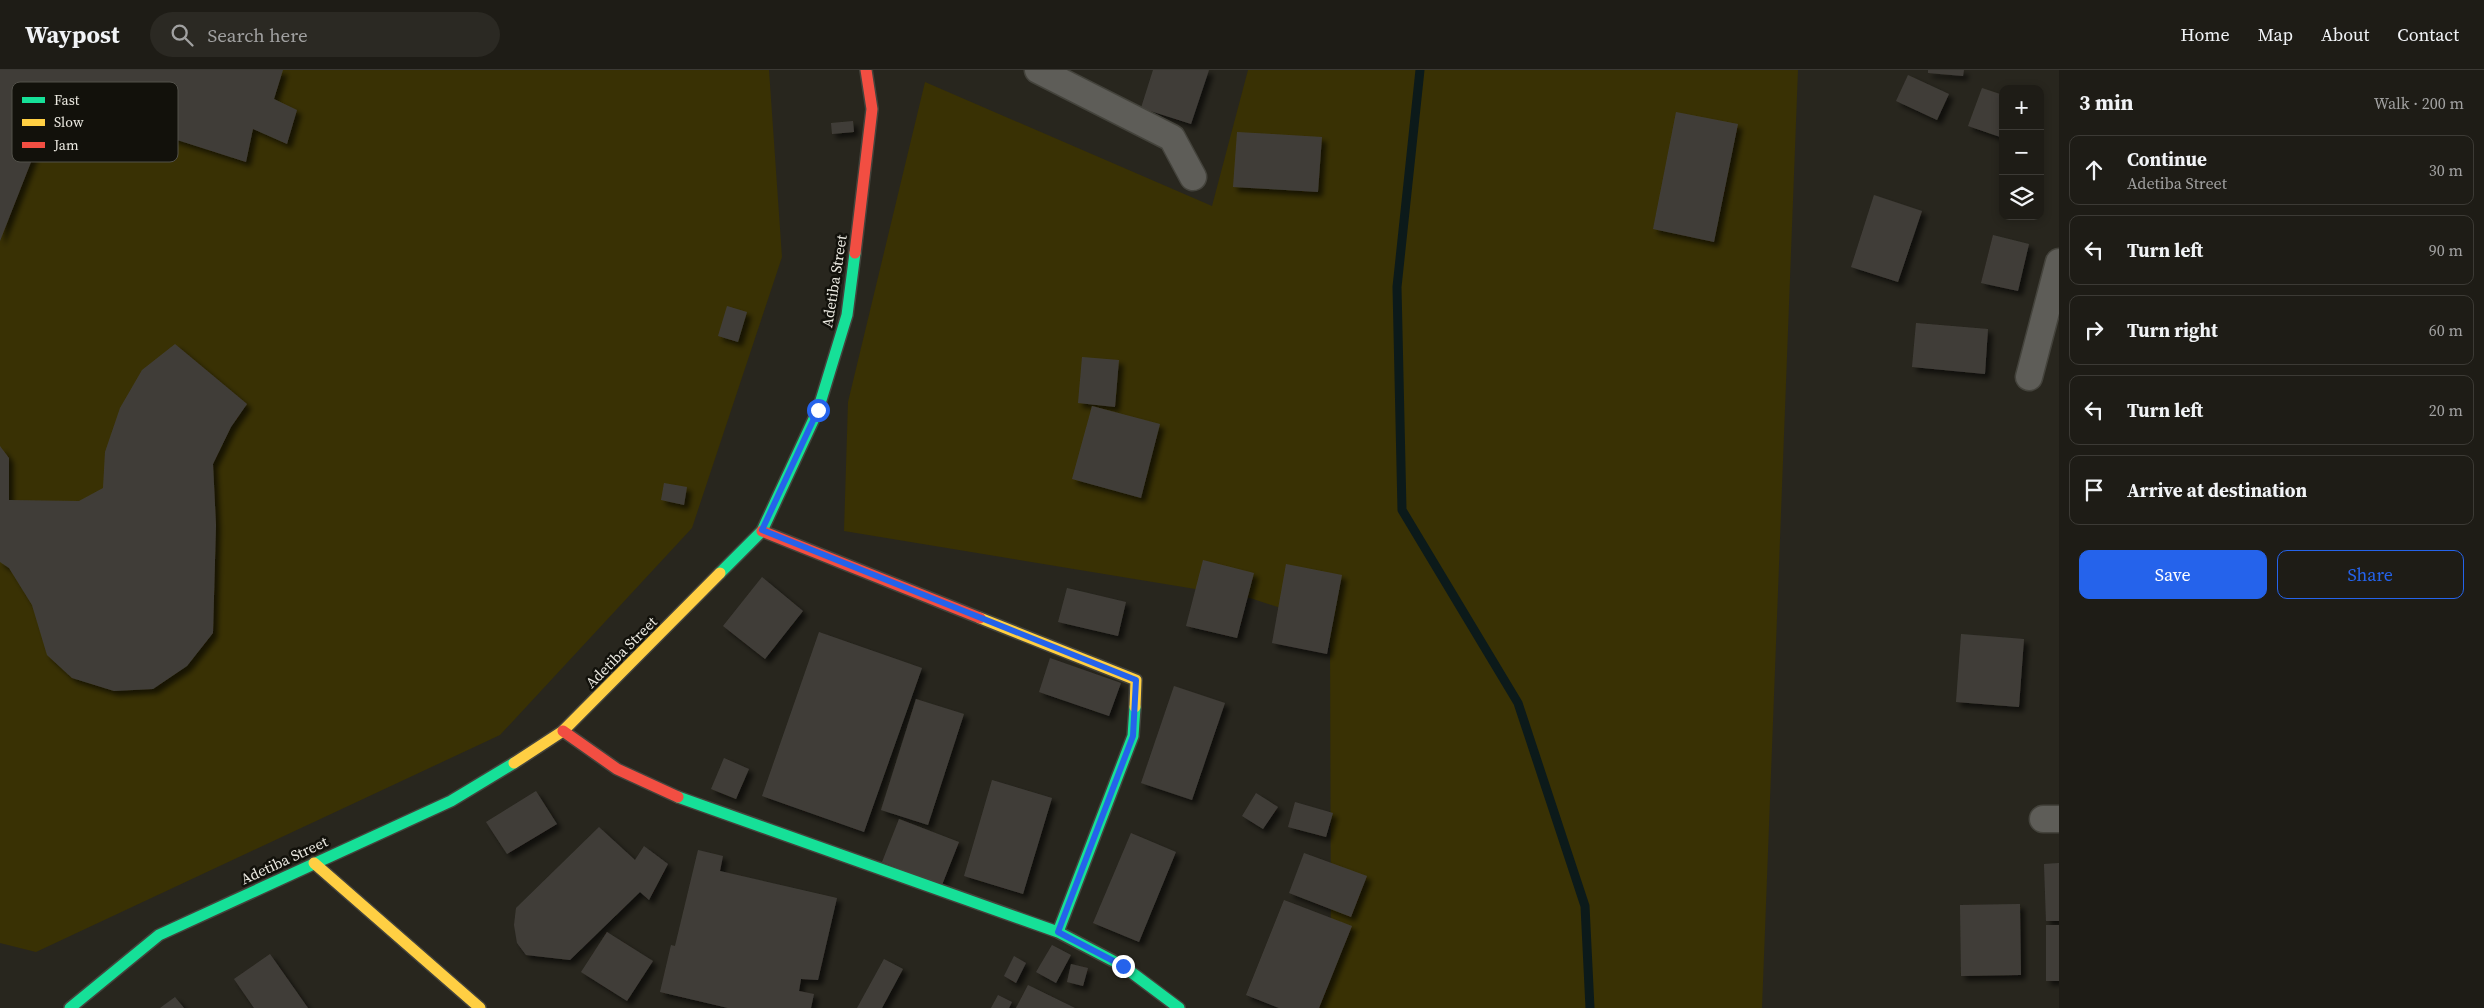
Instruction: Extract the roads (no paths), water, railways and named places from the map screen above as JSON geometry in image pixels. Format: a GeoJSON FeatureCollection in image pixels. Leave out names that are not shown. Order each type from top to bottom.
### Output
{"type":"FeatureCollection","features":[{"type":"Feature","properties":{"kind":"street","name":"Adetiba Street"},"geometry":{"type":"LineString","coordinates":[[70,1008],[159,935],[451,801],[528,754],[563,730],[762,530],[818,410],[847,316],[872,109],[866,70]]}},
{"type":"Feature","properties":{"kind":"street"},"geometry":{"type":"LineString","coordinates":[[1038,70],[1172,138],[1192,177]]}},
{"type":"Feature","properties":{"kind":"street"},"geometry":{"type":"LineString","coordinates":[[2030,377],[2059,262]]}},
{"type":"Feature","properties":{"kind":"street"},"geometry":{"type":"LineString","coordinates":[[762,530],[1136,680],[1133,736],[1058,932]]}},
{"type":"Feature","properties":{"kind":"street"},"geometry":{"type":"LineString","coordinates":[[563,730],[617,769],[670,795],[1058,932],[1123,966],[1179,1008]]}},
{"type":"Feature","properties":{"kind":"street"},"geometry":{"type":"LineString","coordinates":[[314,863],[480,1008]]}},
{"type":"Feature","properties":{"kind":"waterway"},"geometry":{"type":"LineString","coordinates":[[1420,70],[1397,287],[1402,510],[1518,703],[1585,906],[1590,1008]]}}]}
